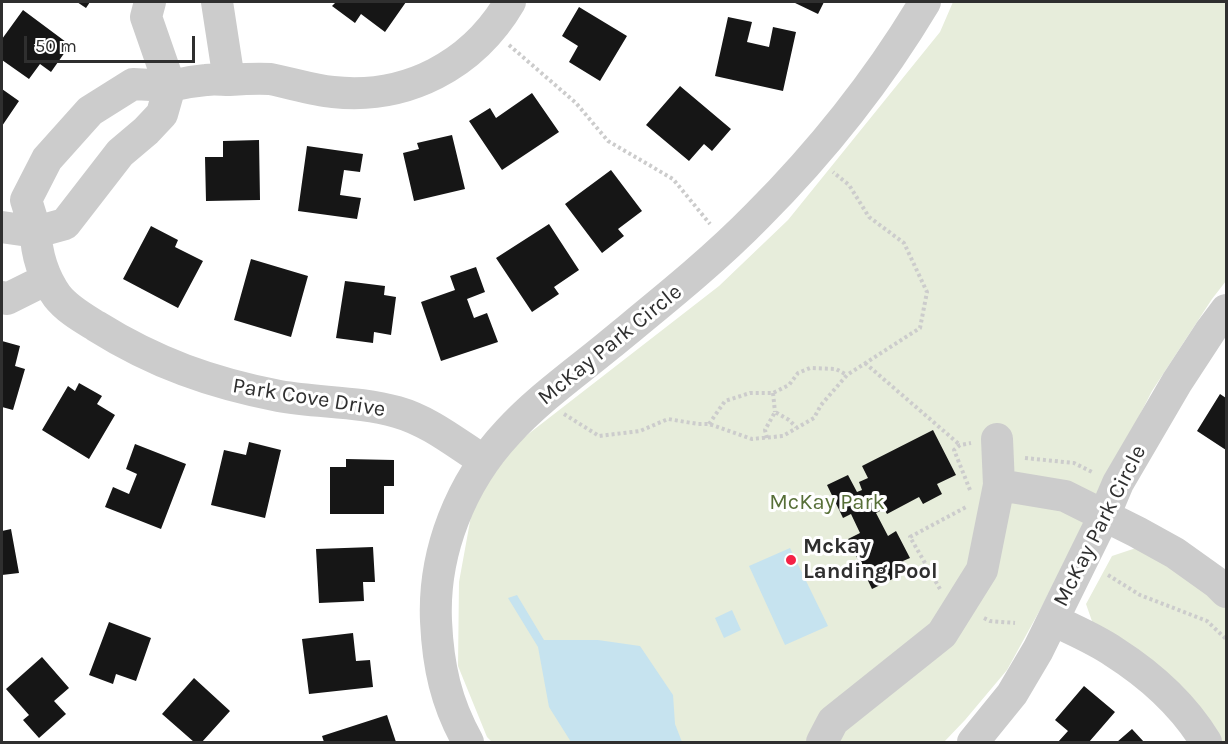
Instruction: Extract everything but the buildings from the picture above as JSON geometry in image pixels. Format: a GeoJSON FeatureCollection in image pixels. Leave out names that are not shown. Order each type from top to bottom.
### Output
{"type":"FeatureCollection","features":[{"type":"Feature","properties":{"kind":"street"},"geometry":{"type":"LineString","coordinates":[[2,227],[36,232],[65,224],[120,153],[162,114],[170,86],[146,17],[150,2]]}},
{"type":"Feature","properties":{"kind":"street"},"geometry":{"type":"LineString","coordinates":[[217,2],[229,80]]}},
{"type":"Feature","properties":{"kind":"street","name":"Park Cove Drive"},"geometry":{"type":"LineString","coordinates":[[484,461],[435,428],[399,412],[368,405],[281,396],[224,384],[176,368],[123,343],[74,312],[58,297],[47,279],[36,247],[36,232],[26,200],[47,159],[90,111],[133,84],[170,86],[207,80],[269,79],[332,92],[363,93],[391,90],[423,80],[450,66],[477,44],[500,19],[510,2]]}},
{"type":"Feature","properties":{"kind":"street","name":"McKay Park Circle"},"geometry":{"type":"LineString","coordinates":[[468,742],[457,722],[444,686],[437,649],[435,606],[440,564],[450,528],[465,493],[484,461],[534,406],[698,272],[758,216],[813,156],[865,92],[912,25],[925,2]]}},
{"type":"Feature","properties":{"kind":"street"},"geometry":{"type":"LineString","coordinates":[[2,297],[7,299],[47,279]]}},
{"type":"Feature","properties":{"kind":"street","name":"McKay Park Circle"},"geometry":{"type":"LineString","coordinates":[[983,739],[1038,650],[1118,483],[1177,382],[1227,310]]}},
{"type":"Feature","properties":{"kind":"street"},"geometry":{"type":"LineString","coordinates":[[822,742],[833,720],[942,634],[982,570],[982,493],[996,440]]}},
{"type":"Feature","properties":{"kind":"street"},"geometry":{"type":"LineString","coordinates":[[982,493],[1065,496],[1175,553],[1227,592]]}},
{"type":"Feature","properties":{"kind":"street"},"geometry":{"type":"LineString","coordinates":[[1053,620],[1114,651],[1148,676],[1174,701],[1206,742]]}},
{"type":"Feature","properties":{"kind":"path"},"geometry":{"type":"LineString","coordinates":[[491,29],[576,103],[608,141],[673,179],[727,244]]}},
{"type":"Feature","properties":{"kind":"path"},"geometry":{"type":"LineString","coordinates":[[564,414],[599,436],[640,430],[668,420],[709,424],[752,439],[783,436],[814,418],[821,405],[847,375],[920,328],[927,292],[904,243],[869,217],[849,185],[832,172]]}},
{"type":"Feature","properties":{"kind":"path"},"geometry":{"type":"LineString","coordinates":[[865,363],[960,445],[954,450],[982,493],[910,537],[947,603],[990,621],[1016,623]]}},
{"type":"Feature","properties":{"kind":"path"},"geometry":{"type":"LineString","coordinates":[[709,424],[725,402],[750,393],[773,393],[789,385],[798,373],[810,368],[836,369],[847,375]]}},
{"type":"Feature","properties":{"kind":"path"},"geometry":{"type":"LineString","coordinates":[[767,438],[765,430],[775,412],[773,393]]}},
{"type":"Feature","properties":{"kind":"path"},"geometry":{"type":"LineString","coordinates":[[775,412],[796,427]]}},
{"type":"Feature","properties":{"kind":"path"},"geometry":{"type":"LineString","coordinates":[[1108,574],[1140,595],[1207,621],[1227,639]]}},
{"type":"Feature","properties":{"kind":"green space","name":"McKay Park"},"geometry":{"type":"Polygon","coordinates":[[[953,2],[1226,2],[1226,281],[1152,391],[1007,670],[944,742],[492,742],[487,737],[458,666],[459,582],[471,516],[487,478],[509,449],[719,286],[788,220],[940,32],[953,2]]]}},
{"type":"Feature","properties":{"kind":"green space"},"geometry":{"type":"Polygon","coordinates":[[[1136,548],[1180,568],[1226,609],[1226,742],[1221,742],[1093,624],[1086,604],[1112,556],[1136,548]]]}},
{"type":"Feature","properties":{"kind":"water"},"geometry":{"type":"Polygon","coordinates":[[[790,548],[828,626],[785,645],[749,566],[790,548]]]}},
{"type":"Feature","properties":{"kind":"water"},"geometry":{"type":"Polygon","coordinates":[[[517,595],[544,640],[598,640],[640,646],[673,695],[675,724],[682,742],[571,742],[549,707],[538,647],[508,598],[517,595]]]}},
{"type":"Feature","properties":{"kind":"water"},"geometry":{"type":"Polygon","coordinates":[[[732,610],[741,630],[724,638],[715,618],[732,610]]]}},
{"type":"Feature","properties":{"kind":"place","name":"Mckay Landing Pool"},"geometry":{"type":"Point","coordinates":[791,560]}}]}
